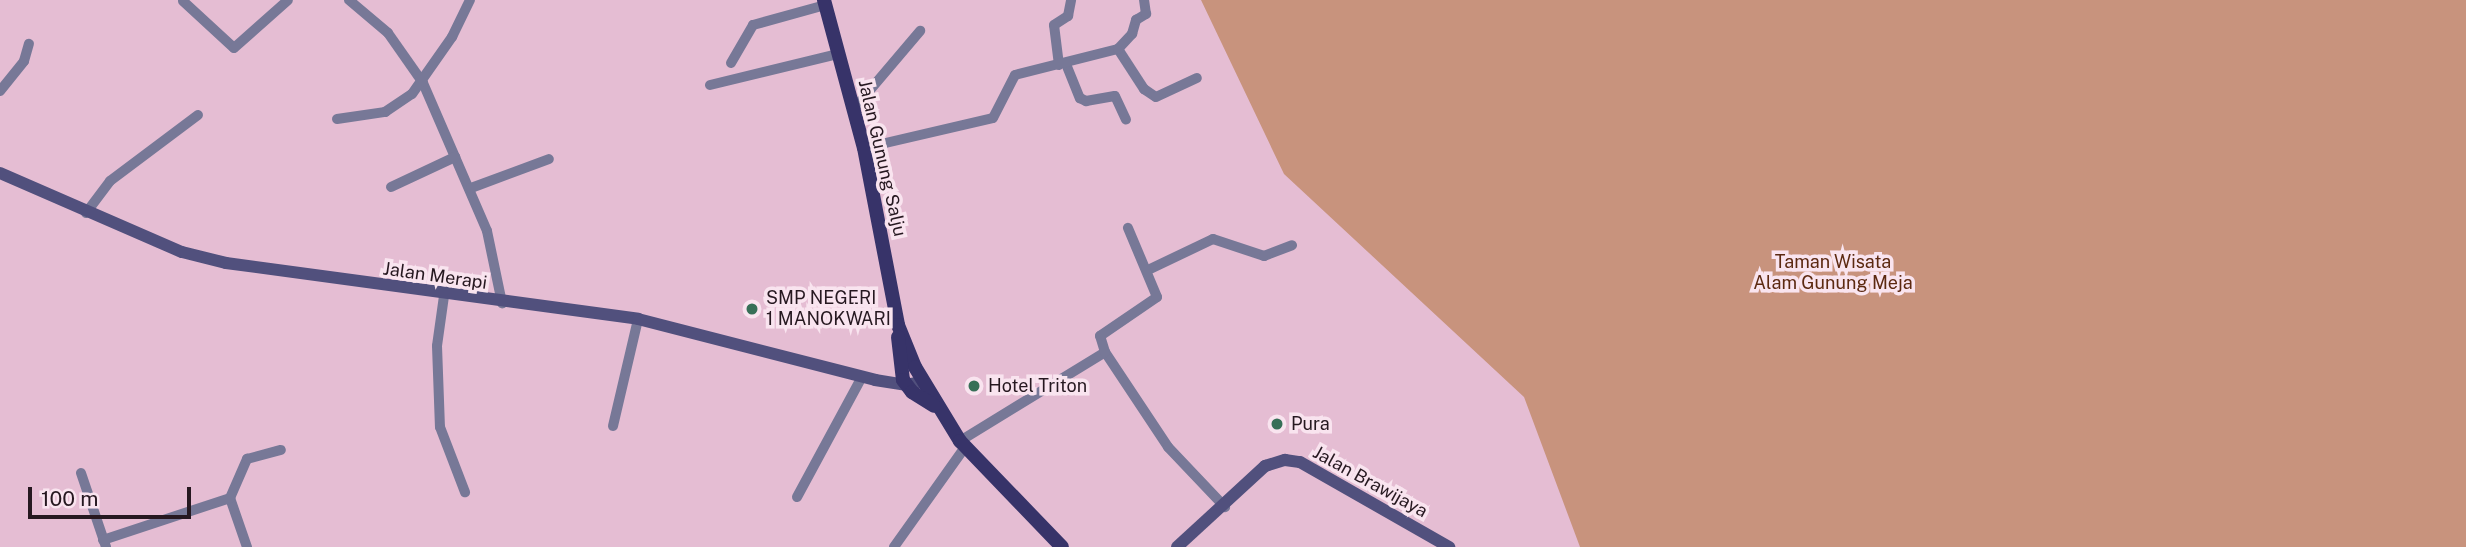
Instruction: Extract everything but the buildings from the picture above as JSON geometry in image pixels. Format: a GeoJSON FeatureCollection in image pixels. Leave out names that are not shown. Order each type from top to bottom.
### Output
{"type":"FeatureCollection","features":[{"type":"Feature","properties":{"kind":"main road","name":"Jalan Gunung Salju"},"geometry":{"type":"LineString","coordinates":[[825,2],[864,148],[898,325],[903,380],[937,408]]}},
{"type":"Feature","properties":{"kind":"main road","name":"Jalan Gunung Salju"},"geometry":{"type":"LineString","coordinates":[[898,325],[922,382],[963,444],[1062,547]]}},
{"type":"Feature","properties":{"kind":"street"},"geometry":{"type":"LineString","coordinates":[[183,1],[234,48],[288,0]]}},
{"type":"Feature","properties":{"kind":"street"},"geometry":{"type":"LineString","coordinates":[[349,0],[388,33],[423,83],[471,188],[496,259],[502,303]]}},
{"type":"Feature","properties":{"kind":"street"},"geometry":{"type":"LineString","coordinates":[[337,119],[385,112],[423,83],[470,0]]}},
{"type":"Feature","properties":{"kind":"street"},"geometry":{"type":"LineString","coordinates":[[1071,0],[1068,16],[1054,25],[1063,65],[1080,98],[1086,101],[1115,96],[1126,120]]}},
{"type":"Feature","properties":{"kind":"street"},"geometry":{"type":"LineString","coordinates":[[864,148],[981,124],[999,113],[1015,75],[1118,49],[1132,34],[1136,20],[1146,13],[1144,0]]}},
{"type":"Feature","properties":{"kind":"street"},"geometry":{"type":"LineString","coordinates":[[731,62],[748,27],[825,2]]}},
{"type":"Feature","properties":{"kind":"street"},"geometry":{"type":"LineString","coordinates":[[853,110],[919,31]]}},
{"type":"Feature","properties":{"kind":"street"},"geometry":{"type":"LineString","coordinates":[[0,91],[24,61],[29,44]]}},
{"type":"Feature","properties":{"kind":"street"},"geometry":{"type":"LineString","coordinates":[[1118,49],[1144,89],[1156,97],[1197,78]]}},
{"type":"Feature","properties":{"kind":"street"},"geometry":{"type":"LineString","coordinates":[[710,85],[838,54]]}},
{"type":"Feature","properties":{"kind":"street"},"geometry":{"type":"LineString","coordinates":[[86,213],[110,181],[198,115]]}},
{"type":"Feature","properties":{"kind":"street"},"geometry":{"type":"LineString","coordinates":[[391,187],[455,157]]}},
{"type":"Feature","properties":{"kind":"street"},"geometry":{"type":"LineString","coordinates":[[471,188],[549,159]]}},
{"type":"Feature","properties":{"kind":"street","name":"Jalan Merapi"},"geometry":{"type":"LineString","coordinates":[[0,173],[86,213],[182,252],[226,263],[444,296],[638,319],[869,378],[922,382]]}},
{"type":"Feature","properties":{"kind":"street"},"geometry":{"type":"LineString","coordinates":[[1128,228],[1148,270],[1157,297],[1100,336],[1105,352],[1168,447],[1225,507]]}},
{"type":"Feature","properties":{"kind":"street"},"geometry":{"type":"LineString","coordinates":[[1148,270],[1213,239],[1264,256],[1292,245]]}},
{"type":"Feature","properties":{"kind":"street"},"geometry":{"type":"LineString","coordinates":[[444,296],[437,338],[440,427],[465,492]]}},
{"type":"Feature","properties":{"kind":"street"},"geometry":{"type":"LineString","coordinates":[[613,426],[638,319]]}},
{"type":"Feature","properties":{"kind":"street"},"geometry":{"type":"LineString","coordinates":[[894,547],[963,444],[1105,352]]}},
{"type":"Feature","properties":{"kind":"street"},"geometry":{"type":"LineString","coordinates":[[903,380],[915,367]]}},
{"type":"Feature","properties":{"kind":"street"},"geometry":{"type":"LineString","coordinates":[[797,497],[869,378]]}},
{"type":"Feature","properties":{"kind":"street"},"geometry":{"type":"LineString","coordinates":[[247,547],[230,498],[247,459],[281,450]]}},
{"type":"Feature","properties":{"kind":"street","name":"Jalan Brawijaya"},"geometry":{"type":"LineString","coordinates":[[1177,547],[1225,507],[1265,466],[1293,460],[1449,547]]}},
{"type":"Feature","properties":{"kind":"street"},"geometry":{"type":"LineString","coordinates":[[81,473],[105,543],[230,498]]}},
{"type":"Feature","properties":{"kind":"green space","name":"Taman Wisata Alam Gunung Meja"},"geometry":{"type":"Polygon","coordinates":[[[1201,0],[2466,0],[2466,547],[1580,547],[1524,397],[1284,174],[1201,0]]]}},
{"type":"Feature","properties":{"kind":"place","name":"SMP NEGERI 1 MANOKWARI"},"geometry":{"type":"Point","coordinates":[752,309]}},
{"type":"Feature","properties":{"kind":"place","name":"Hotel Triton"},"geometry":{"type":"Point","coordinates":[974,386]}},
{"type":"Feature","properties":{"kind":"place","name":"Pura"},"geometry":{"type":"Point","coordinates":[1277,424]}}]}
